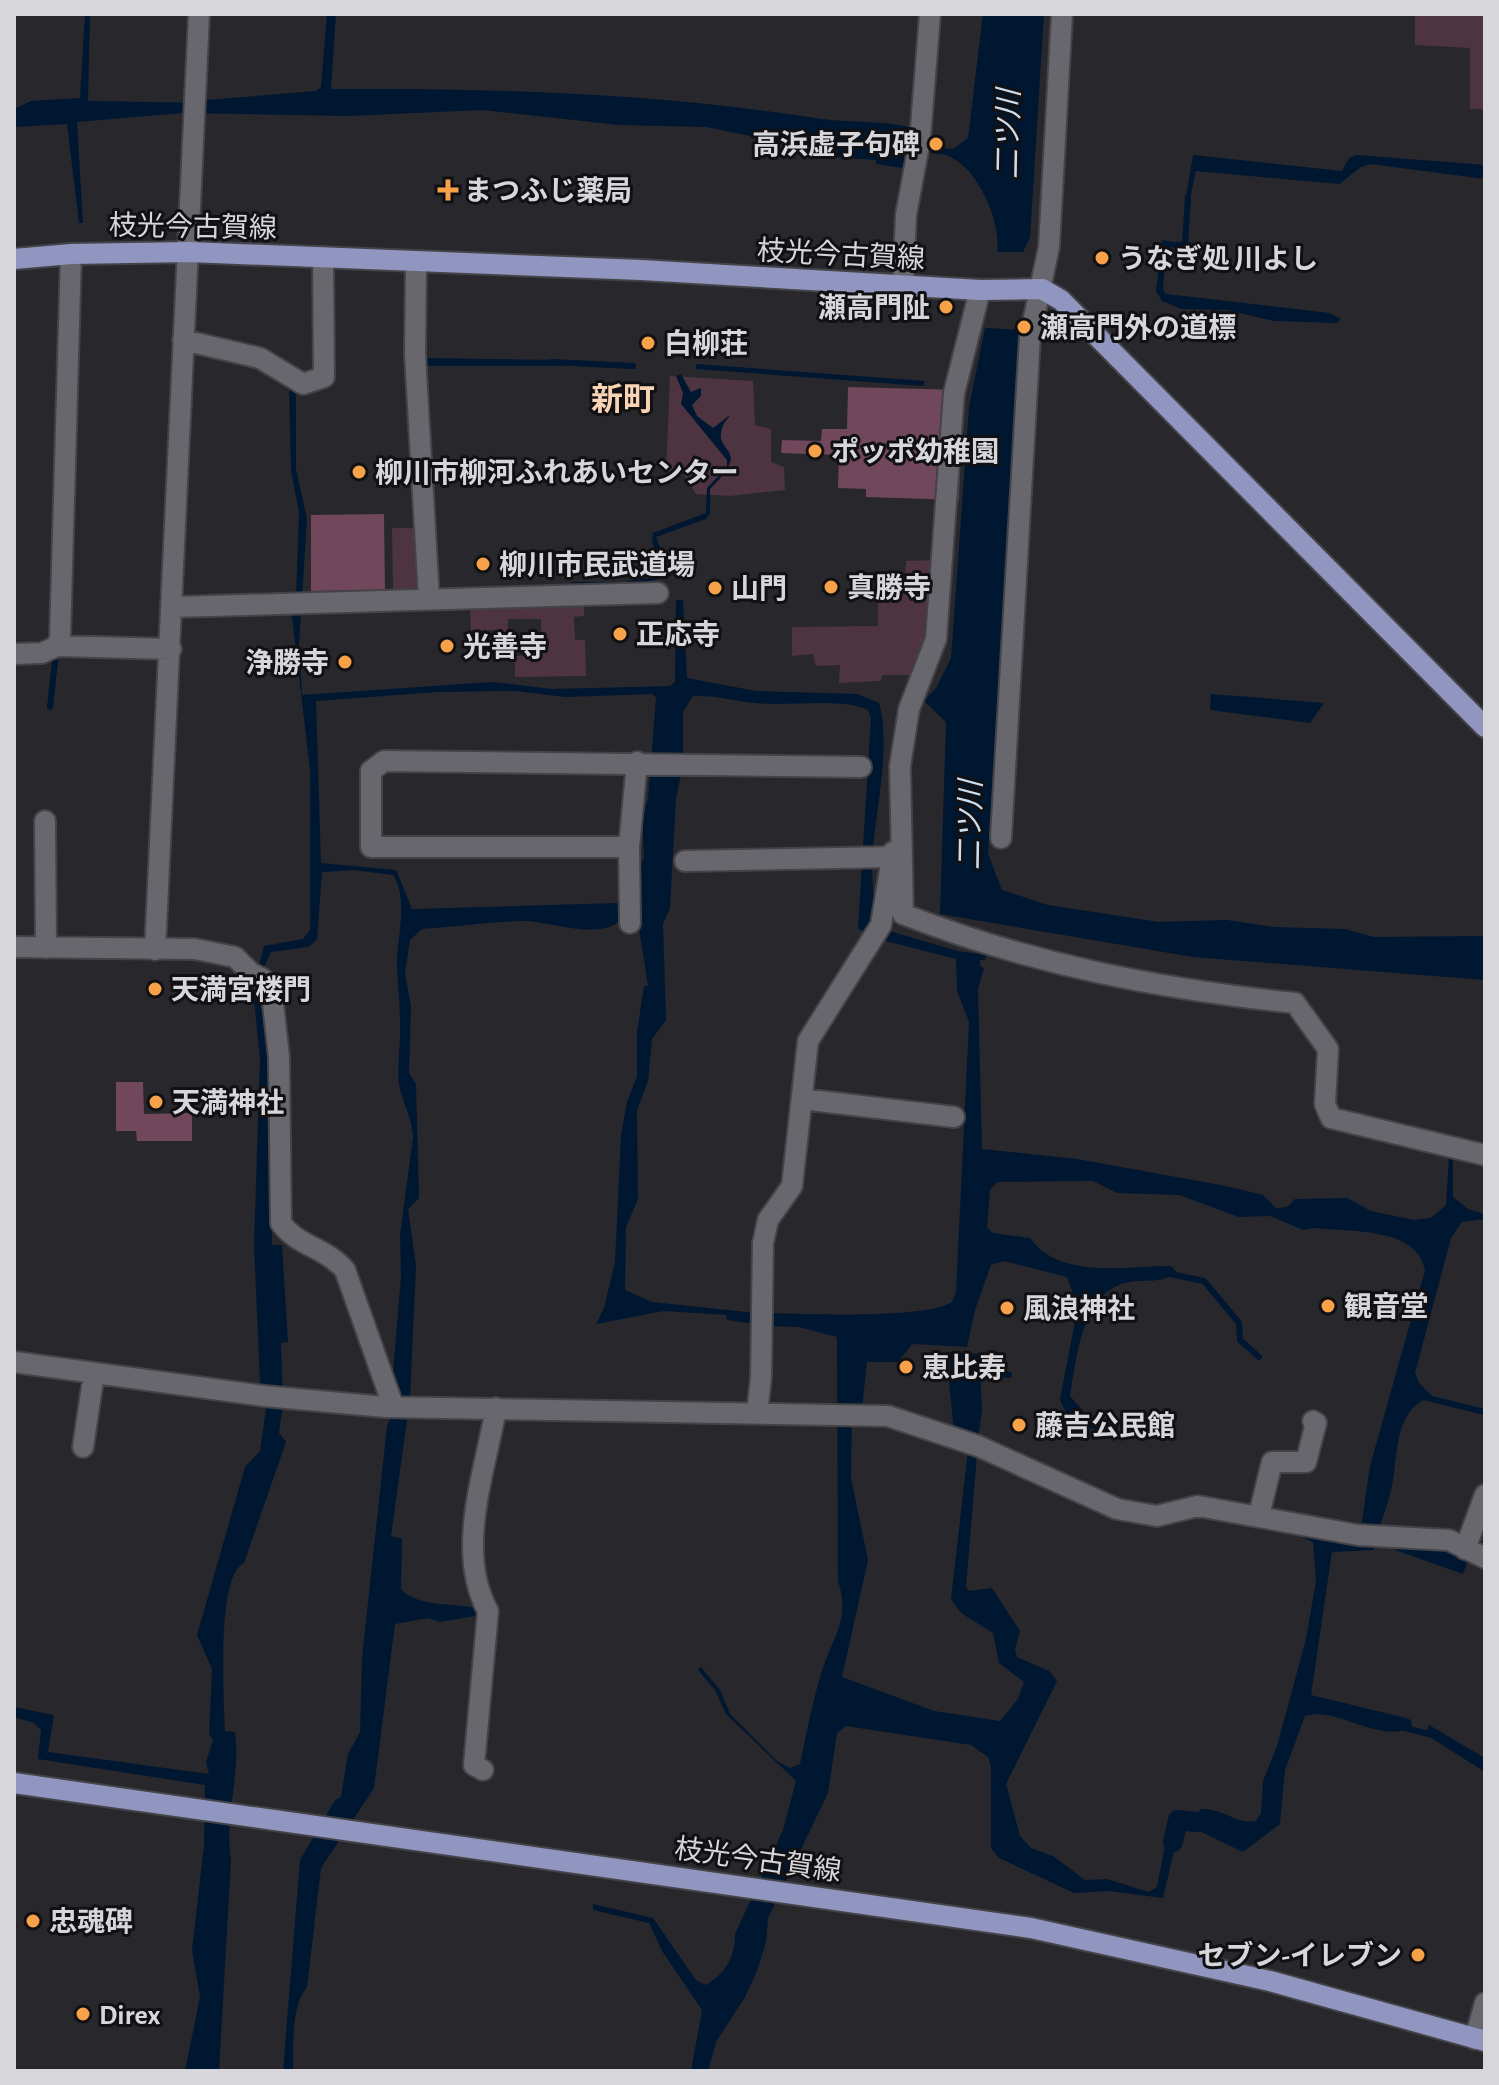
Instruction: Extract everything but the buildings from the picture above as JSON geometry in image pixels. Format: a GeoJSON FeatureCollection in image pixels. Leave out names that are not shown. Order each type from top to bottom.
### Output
{"type":"FeatureCollection","features":[{"type":"Feature","properties":{"kind":"main road","name":"枝光今古賀線"},"geometry":{"type":"LineString","coordinates":[[14,259],[71,254],[190,252],[641,270],[980,290],[1042,289]]}},
{"type":"Feature","properties":{"kind":"main road"},"geometry":{"type":"LineString","coordinates":[[1042,289],[1061,300],[1482,724]]}},
{"type":"Feature","properties":{"kind":"main road","name":"枝光今古賀線"},"geometry":{"type":"LineString","coordinates":[[14,1783],[1031,1928],[1270,1981],[1480,2040]]}},
{"type":"Feature","properties":{"kind":"street"},"geometry":{"type":"LineString","coordinates":[[155,950],[161,766],[174,607],[199,14]]}},
{"type":"Feature","properties":{"kind":"street"},"geometry":{"type":"LineString","coordinates":[[903,286],[906,215],[919,149],[930,14]]}},
{"type":"Feature","properties":{"kind":"street"},"geometry":{"type":"LineString","coordinates":[[1001,838],[1030,336],[1033,310],[1042,289],[1049,247],[1062,14]]}},
{"type":"Feature","properties":{"kind":"street"},"geometry":{"type":"LineString","coordinates":[[64,646],[71,254]]}},
{"type":"Feature","properties":{"kind":"street"},"geometry":{"type":"LineString","coordinates":[[183,340],[260,358],[303,384],[324,377],[323,257]]}},
{"type":"Feature","properties":{"kind":"street"},"geometry":{"type":"LineString","coordinates":[[416,262],[415,359],[429,599]]}},
{"type":"Feature","properties":{"kind":"street"},"geometry":{"type":"LineString","coordinates":[[757,1413],[763,1243],[768,1220],[792,1186],[808,1041],[877,931],[909,709],[936,639],[954,393],[980,290]]}},
{"type":"Feature","properties":{"kind":"street"},"geometry":{"type":"LineString","coordinates":[[174,607],[658,593]]}},
{"type":"Feature","properties":{"kind":"street"},"geometry":{"type":"LineString","coordinates":[[14,654],[42,653],[64,646],[171,649]]}},
{"type":"Feature","properties":{"kind":"street"},"geometry":{"type":"LineString","coordinates":[[629,847],[371,847],[371,771],[384,761],[861,767]]}},
{"type":"Feature","properties":{"kind":"street"},"geometry":{"type":"LineString","coordinates":[[630,914],[629,847],[642,762]]}},
{"type":"Feature","properties":{"kind":"street"},"geometry":{"type":"LineString","coordinates":[[45,821],[46,948]]}},
{"type":"Feature","properties":{"kind":"street"},"geometry":{"type":"LineString","coordinates":[[685,861],[889,852]]}},
{"type":"Feature","properties":{"kind":"street"},"geometry":{"type":"LineString","coordinates":[[889,852],[903,914],[1040,961],[1198,993],[1295,1003],[1328,1049],[1325,1104],[1331,1118],[1485,1155]]}},
{"type":"Feature","properties":{"kind":"street"},"geometry":{"type":"LineString","coordinates":[[14,947],[220,953],[235,957],[257,976],[273,1003],[279,1057],[281,1223],[291,1237],[332,1255],[345,1270],[391,1400],[396,1406]]}},
{"type":"Feature","properties":{"kind":"street"},"geometry":{"type":"LineString","coordinates":[[802,1099],[954,1117]]}},
{"type":"Feature","properties":{"kind":"street"},"geometry":{"type":"LineString","coordinates":[[14,1362],[274,1397],[396,1406],[653,1414],[845,1415],[908,1421],[972,1445],[1117,1509],[1157,1516],[1198,1506],[1368,1535],[1449,1540],[1485,1558]]}},
{"type":"Feature","properties":{"kind":"street"},"geometry":{"type":"LineString","coordinates":[[83,1447],[94,1373]]}},
{"type":"Feature","properties":{"kind":"street"},"geometry":{"type":"LineString","coordinates":[[483,1770],[474,1765],[488,1611],[476,1589],[472,1537],[496,1408]]}},
{"type":"Feature","properties":{"kind":"street"},"geometry":{"type":"LineString","coordinates":[[1259,1515],[1272,1462],[1306,1462],[1316,1423],[1313,1421]]}},
{"type":"Feature","properties":{"kind":"street"},"geometry":{"type":"LineString","coordinates":[[1465,1549],[1485,1495]]}},
{"type":"Feature","properties":{"kind":"street"},"geometry":{"type":"LineString","coordinates":[[1480,2040],[1485,2003]]}},
{"type":"Feature","properties":{"kind":"shaded area"},"geometry":{"type":"Polygon","coordinates":[[[1415,14],[1485,14],[1485,109],[1470,109],[1470,48],[1415,45],[1415,14]]]}},
{"type":"Feature","properties":{"kind":"shaded area"},"geometry":{"type":"Polygon","coordinates":[[[670,376],[753,381],[755,425],[771,429],[771,462],[784,467],[785,490],[730,496],[696,494],[683,473],[666,472],[670,376]]]}},
{"type":"Feature","properties":{"kind":"shaded area"},"geometry":{"type":"Polygon","coordinates":[[[848,387],[962,390],[959,500],[866,497],[866,489],[838,488],[839,455],[781,453],[782,440],[821,441],[822,429],[847,429],[848,387]]]}},
{"type":"Feature","properties":{"kind":"shaded area"},"geometry":{"type":"Polygon","coordinates":[[[384,514],[385,590],[311,591],[311,515],[384,514]]]}},
{"type":"Feature","properties":{"kind":"shaded area"},"geometry":{"type":"Polygon","coordinates":[[[392,528],[423,528],[423,590],[393,590],[392,528]]]}},
{"type":"Feature","properties":{"kind":"shaded area"},"geometry":{"type":"Polygon","coordinates":[[[935,560],[930,636],[916,675],[882,675],[881,681],[839,683],[840,665],[816,666],[813,654],[792,656],[792,627],[878,626],[878,582],[905,581],[906,561],[935,560]]]}},
{"type":"Feature","properties":{"kind":"shaded area"},"geometry":{"type":"Polygon","coordinates":[[[584,605],[584,616],[574,617],[575,640],[585,640],[586,676],[515,677],[515,656],[542,655],[541,619],[508,619],[508,650],[497,650],[496,630],[471,631],[470,606],[584,605]]]}},
{"type":"Feature","properties":{"kind":"shaded area"},"geometry":{"type":"Polygon","coordinates":[[[116,1082],[143,1082],[144,1114],[192,1113],[192,1141],[137,1141],[136,1131],[116,1131],[116,1082]]]}},
{"type":"Feature","properties":{"kind":"water","name":"二ツ川"},"geometry":{"type":"Polygon","coordinates":[[[85,14],[90,14],[88,101],[207,103],[207,100],[316,91],[321,87],[327,14],[336,14],[331,89],[516,91],[699,103],[822,119],[901,125],[913,128],[913,145],[953,149],[968,138],[983,14],[1044,14],[1030,238],[1023,252],[997,252],[991,210],[976,181],[956,160],[941,154],[913,152],[909,169],[876,164],[876,160],[833,157],[827,152],[707,127],[619,125],[482,110],[348,116],[182,113],[77,122],[83,223],[79,223],[67,124],[14,127],[14,109],[31,101],[80,98],[85,14]]]}},
{"type":"Feature","properties":{"kind":"water"},"geometry":{"type":"Polygon","coordinates":[[[1193,155],[1342,171],[1349,158],[1357,155],[1485,165],[1485,179],[1371,164],[1361,167],[1339,184],[1196,171],[1189,203],[1185,203],[1193,155]]]}},
{"type":"Feature","properties":{"kind":"water"},"geometry":{"type":"Polygon","coordinates":[[[1162,240],[1183,244],[1183,248],[1166,247],[1163,290],[1166,294],[1329,313],[1341,319],[1337,323],[1274,321],[1227,310],[1182,309],[1162,301],[1156,291],[1162,240]]]}},
{"type":"Feature","properties":{"kind":"water","name":"二ツ川"},"geometry":{"type":"Polygon","coordinates":[[[985,328],[1021,330],[988,854],[1002,890],[1048,905],[1159,922],[1227,920],[1273,927],[1345,929],[1373,937],[1485,936],[1485,980],[1193,957],[940,914],[946,722],[924,701],[936,688],[951,658],[969,407],[985,328]]]}},
{"type":"Feature","properties":{"kind":"water"},"geometry":{"type":"Polygon","coordinates":[[[423,358],[559,360],[559,366],[426,366],[423,358]]]}},
{"type":"Feature","properties":{"kind":"water"},"geometry":{"type":"Polygon","coordinates":[[[696,364],[925,381],[923,386],[696,369],[696,364]]]}},
{"type":"Feature","properties":{"kind":"water"},"geometry":{"type":"Polygon","coordinates":[[[681,374],[691,392],[701,388],[701,396],[692,405],[697,416],[713,428],[730,415],[721,435],[731,457],[729,464],[723,475],[710,489],[710,513],[706,519],[656,537],[671,576],[623,587],[627,581],[664,573],[652,541],[653,533],[706,513],[707,488],[727,467],[727,460],[681,404],[683,393],[676,376],[681,374]]]}},
{"type":"Feature","properties":{"kind":"water"},"geometry":{"type":"Polygon","coordinates":[[[289,385],[296,387],[296,469],[307,519],[299,644],[302,695],[492,682],[552,689],[670,686],[675,682],[676,600],[683,600],[687,678],[756,691],[857,694],[879,703],[883,721],[883,761],[872,863],[873,908],[868,935],[858,928],[871,717],[868,710],[842,704],[768,704],[693,696],[683,712],[683,765],[676,799],[670,908],[663,924],[666,1020],[652,1039],[648,1081],[637,1110],[638,1199],[626,1227],[625,1290],[652,1302],[756,1313],[755,1324],[727,1320],[726,1315],[664,1311],[596,1324],[604,1308],[615,1262],[621,1135],[627,1102],[637,1076],[637,1032],[644,986],[648,986],[635,902],[639,867],[644,857],[642,817],[648,799],[656,698],[652,694],[566,697],[515,691],[438,692],[316,701],[321,863],[396,870],[412,909],[618,903],[621,920],[612,926],[587,930],[523,921],[422,929],[410,940],[405,973],[411,1006],[409,1073],[416,1084],[419,1198],[408,1209],[416,1265],[410,1399],[395,1398],[392,1384],[401,1276],[400,1235],[413,1137],[399,1084],[397,960],[401,905],[398,884],[393,875],[353,870],[322,872],[317,939],[309,947],[271,952],[263,969],[269,1052],[272,1245],[282,1245],[288,1342],[281,1343],[283,1404],[279,1433],[286,1442],[244,1563],[235,1572],[225,1613],[225,1731],[235,1732],[236,1764],[229,1844],[231,1860],[219,2071],[185,2071],[200,1997],[192,1950],[204,1845],[205,1785],[38,1759],[41,1730],[34,1723],[14,1717],[14,1707],[54,1715],[48,1752],[209,1774],[206,1762],[213,1740],[209,1734],[212,1669],[197,1635],[245,1467],[260,1451],[267,1402],[260,1383],[254,1244],[260,1059],[253,990],[264,946],[303,939],[310,930],[310,770],[292,616],[296,598],[299,512],[291,471],[289,385]]]}},
{"type":"Feature","properties":{"kind":"water"},"geometry":{"type":"Polygon","coordinates":[[[1211,694],[1324,703],[1310,723],[1210,710],[1211,694]]]}},
{"type":"Feature","properties":{"kind":"water"},"geometry":{"type":"Polygon","coordinates":[[[889,931],[958,951],[986,955],[985,960],[980,960],[980,966],[984,968],[978,989],[982,1149],[1077,1159],[1226,1186],[1263,1195],[1276,1208],[1287,1207],[1295,1199],[1347,1198],[1371,1211],[1414,1220],[1431,1218],[1446,1205],[1449,1156],[1453,1156],[1453,1197],[1468,1209],[1485,1214],[1485,1219],[1462,1222],[1451,1238],[1415,1373],[1419,1383],[1432,1396],[1419,1402],[1404,1422],[1397,1446],[1391,1492],[1379,1528],[1361,1528],[1370,1466],[1425,1270],[1419,1256],[1409,1246],[1380,1234],[1315,1228],[1303,1230],[1270,1216],[1239,1217],[1179,1195],[1117,1193],[1093,1181],[997,1182],[990,1190],[987,1228],[993,1233],[1030,1238],[1058,1260],[1076,1265],[1095,1268],[1171,1266],[1177,1272],[1160,1280],[1129,1282],[1113,1288],[1101,1298],[1084,1328],[1070,1396],[1088,1417],[1118,1426],[1117,1434],[1075,1421],[1060,1399],[1078,1306],[1067,1277],[1004,1261],[991,1265],[975,1310],[967,1347],[912,1344],[898,1362],[867,1362],[862,1409],[852,1409],[851,1478],[868,1560],[842,1677],[934,1711],[1000,1721],[1018,1699],[1024,1682],[999,1663],[993,1633],[961,1613],[951,1599],[968,1450],[977,1454],[966,1587],[969,1591],[992,1588],[1020,1631],[1015,1649],[1017,1657],[1049,1671],[1057,1681],[1006,1784],[1020,1836],[1031,1848],[1053,1856],[1085,1880],[1107,1879],[1149,1892],[1157,1887],[1171,1814],[1182,1817],[1163,1898],[1108,1891],[1074,1893],[999,1858],[991,1848],[991,1766],[988,1757],[971,1745],[846,1726],[837,1733],[828,1793],[768,1918],[766,1942],[757,1971],[745,1997],[716,2042],[708,2071],[691,2071],[702,2010],[662,1951],[649,1923],[593,1910],[593,1904],[653,1918],[696,1980],[706,1985],[728,1964],[735,1934],[783,1830],[796,1781],[726,1714],[715,1690],[698,1670],[701,1667],[720,1690],[730,1714],[777,1761],[790,1768],[800,1764],[817,1689],[842,1615],[838,1581],[837,1337],[799,1327],[770,1326],[770,1313],[918,1311],[952,1302],[956,1292],[969,1022],[957,991],[956,959],[886,941],[889,931]]]}},
{"type":"Feature","properties":{"kind":"water"},"geometry":{"type":"Polygon","coordinates":[[[950,1352],[979,1354],[982,1409],[978,1441],[954,1432],[949,1382],[950,1352]]]}},
{"type":"Feature","properties":{"kind":"water"},"geometry":{"type":"Polygon","coordinates":[[[393,1412],[408,1413],[391,1536],[402,1539],[401,1589],[428,1602],[481,1610],[482,1615],[440,1622],[428,1618],[395,1624],[374,1788],[321,1868],[307,1987],[295,2016],[293,2071],[283,2071],[300,1860],[335,1800],[341,1797],[348,1754],[360,1732],[362,1658],[387,1426],[393,1412]]]}},
{"type":"Feature","properties":{"kind":"water"},"geometry":{"type":"Polygon","coordinates":[[[1284,1529],[1374,1542],[1374,1550],[1332,1552],[1311,1695],[1406,1718],[1411,1720],[1412,1728],[1384,1731],[1330,1716],[1305,1716],[1285,1770],[1280,1824],[1243,1852],[1193,1828],[1200,1809],[1249,1822],[1256,1821],[1261,1813],[1263,1781],[1277,1746],[1306,1639],[1316,1581],[1313,1542],[1284,1529]]]}},
{"type":"Feature","properties":{"kind":"water"},"geometry":{"type":"Polygon","coordinates":[[[1395,1541],[1434,1545],[1454,1551],[1467,1563],[1463,1574],[1395,1550],[1395,1541]]]}},
{"type":"Feature","properties":{"kind":"water"},"geometry":{"type":"Polygon","coordinates":[[[1429,1725],[1485,1758],[1485,1772],[1425,1734],[1429,1725]]]}},
{"type":"Feature","properties":{"kind":"waterway"},"geometry":{"type":"LineString","coordinates":[[1176,245],[1185,244],[1188,197]]}},
{"type":"Feature","properties":{"kind":"waterway"},"geometry":{"type":"LineString","coordinates":[[552,362],[633,366]]}},
{"type":"Feature","properties":{"kind":"waterway"},"geometry":{"type":"LineString","coordinates":[[574,585],[618,585]]}},
{"type":"Feature","properties":{"kind":"waterway"},"geometry":{"type":"LineString","coordinates":[[50,707],[55,662]]}},
{"type":"Feature","properties":{"kind":"waterway"},"geometry":{"type":"LineString","coordinates":[[193,999],[260,999]]}},
{"type":"Feature","properties":{"kind":"waterway"},"geometry":{"type":"LineString","coordinates":[[1165,1273],[1204,1281],[1239,1323],[1240,1340],[1259,1357]]}},
{"type":"Feature","properties":{"kind":"waterway"},"geometry":{"type":"LineString","coordinates":[[973,1370],[1009,1375]]}},
{"type":"Feature","properties":{"kind":"waterway"},"geometry":{"type":"LineString","coordinates":[[1419,1396],[1485,1412]]}},
{"type":"Feature","properties":{"kind":"waterway"},"geometry":{"type":"LineString","coordinates":[[1405,1728],[1433,1735]]}},
{"type":"Feature","properties":{"kind":"waterway"},"geometry":{"type":"LineString","coordinates":[[1173,1842],[1178,1820],[1196,1822]]}},
{"type":"Feature","properties":{"kind":"place","name":"高浜虚子句碑"},"geometry":{"type":"Point","coordinates":[936,144]}},
{"type":"Feature","properties":{"kind":"place","name":"まつふじ薬局"},"geometry":{"type":"Point","coordinates":[448,190]}},
{"type":"Feature","properties":{"kind":"place","name":"うなぎ処 川よし"},"geometry":{"type":"Point","coordinates":[1102,258]}},
{"type":"Feature","properties":{"kind":"place","name":"瀬高門阯"},"geometry":{"type":"Point","coordinates":[946,307]}},
{"type":"Feature","properties":{"kind":"place","name":"瀬高門外の道標"},"geometry":{"type":"Point","coordinates":[1024,327]}},
{"type":"Feature","properties":{"kind":"place","name":"白柳荘"},"geometry":{"type":"Point","coordinates":[648,343]}},
{"type":"Feature","properties":{"kind":"place","name":"ポッポ幼稚園"},"geometry":{"type":"Point","coordinates":[815,451]}},
{"type":"Feature","properties":{"kind":"place","name":"柳川市柳河ふれあいセンター"},"geometry":{"type":"Point","coordinates":[359,472]}},
{"type":"Feature","properties":{"kind":"place","name":"柳川市民武道場"},"geometry":{"type":"Point","coordinates":[483,564]}},
{"type":"Feature","properties":{"kind":"place","name":"真勝寺"},"geometry":{"type":"Point","coordinates":[831,587]}},
{"type":"Feature","properties":{"kind":"place","name":"山門"},"geometry":{"type":"Point","coordinates":[715,588]}},
{"type":"Feature","properties":{"kind":"place","name":"正応寺"},"geometry":{"type":"Point","coordinates":[620,634]}},
{"type":"Feature","properties":{"kind":"place","name":"光善寺"},"geometry":{"type":"Point","coordinates":[447,646]}},
{"type":"Feature","properties":{"kind":"place","name":"浄勝寺"},"geometry":{"type":"Point","coordinates":[345,662]}},
{"type":"Feature","properties":{"kind":"place","name":"天満宮楼門"},"geometry":{"type":"Point","coordinates":[155,989]}},
{"type":"Feature","properties":{"kind":"place","name":"天満神社"},"geometry":{"type":"Point","coordinates":[156,1102]}},
{"type":"Feature","properties":{"kind":"place","name":"観音堂"},"geometry":{"type":"Point","coordinates":[1328,1306]}},
{"type":"Feature","properties":{"kind":"place","name":"風浪神社"},"geometry":{"type":"Point","coordinates":[1007,1308]}},
{"type":"Feature","properties":{"kind":"place","name":"恵比寿"},"geometry":{"type":"Point","coordinates":[906,1367]}},
{"type":"Feature","properties":{"kind":"place","name":"藤吉公民館"},"geometry":{"type":"Point","coordinates":[1019,1425]}},
{"type":"Feature","properties":{"kind":"place","name":"忠魂碑"},"geometry":{"type":"Point","coordinates":[33,1921]}},
{"type":"Feature","properties":{"kind":"place","name":"セブン-イレブン"},"geometry":{"type":"Point","coordinates":[1418,1955]}},
{"type":"Feature","properties":{"kind":"place","name":"Direx"},"geometry":{"type":"Point","coordinates":[83,2014]}},
{"type":"Feature","properties":{"kind":"district","name":"新町"},"geometry":{"type":"Point","coordinates":[623,399]}}]}
